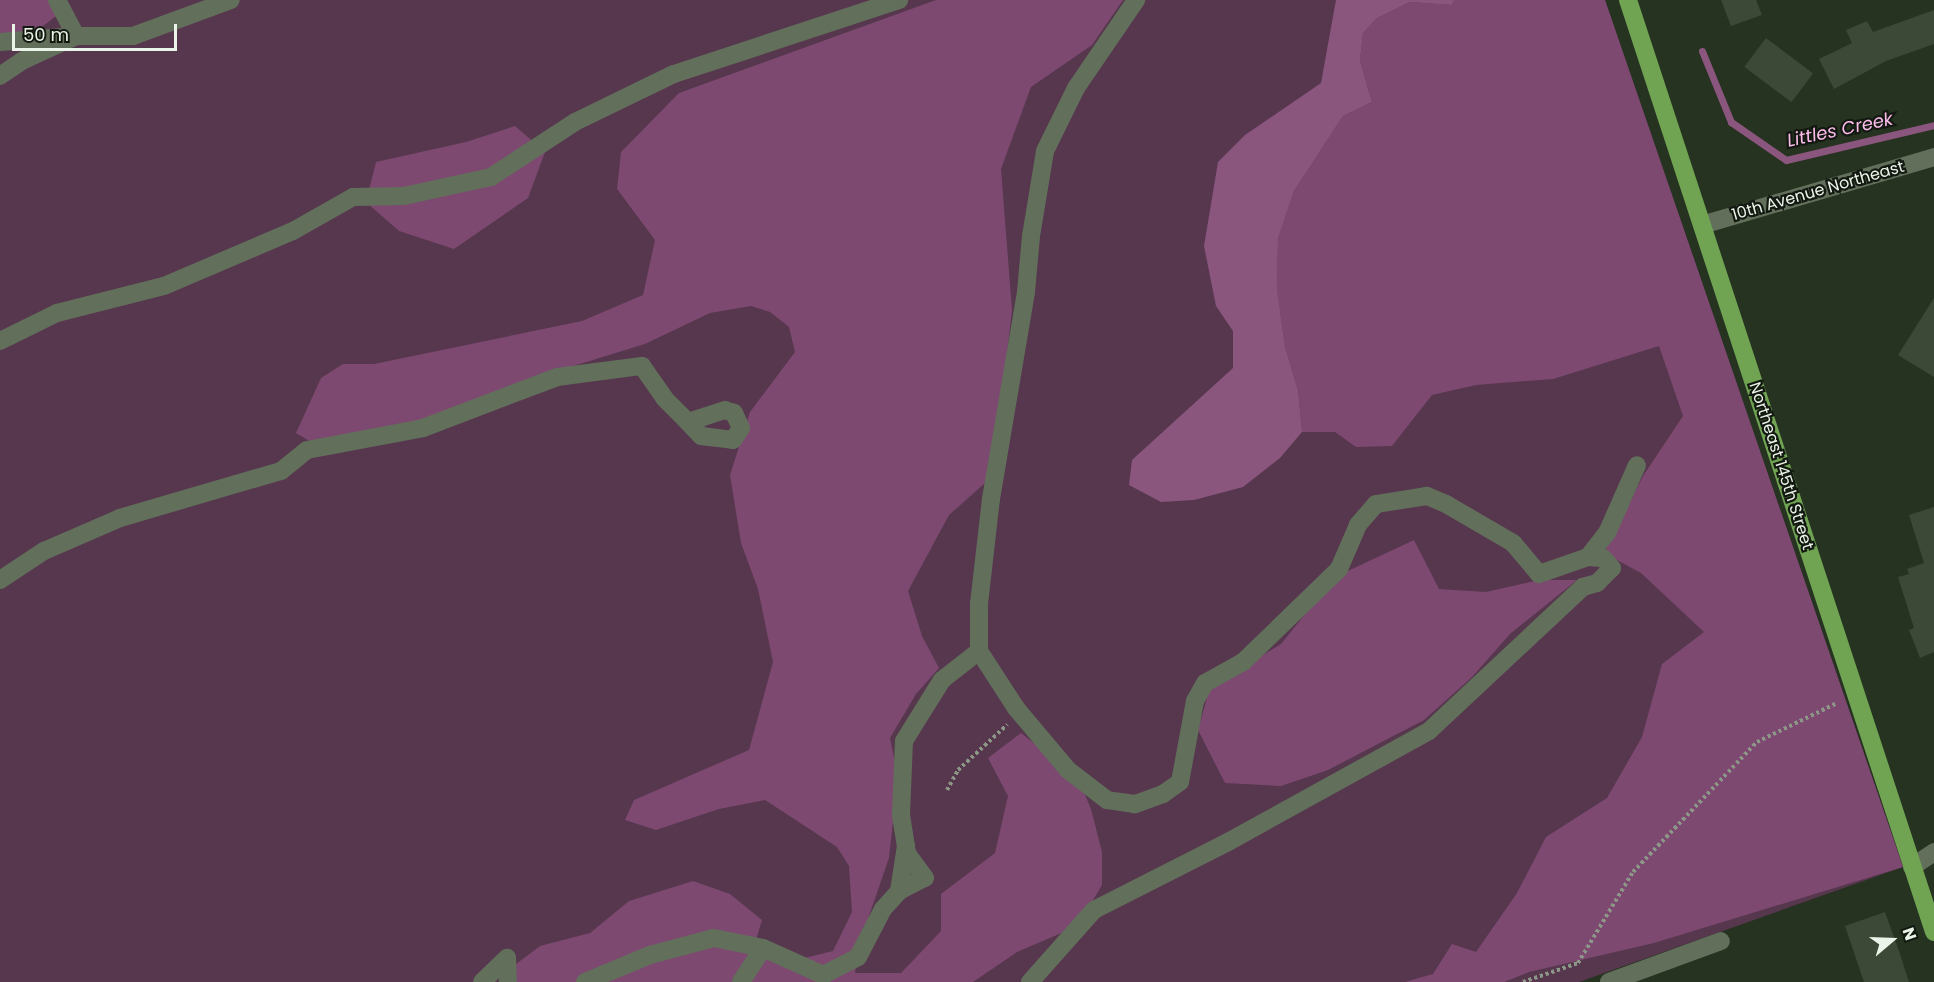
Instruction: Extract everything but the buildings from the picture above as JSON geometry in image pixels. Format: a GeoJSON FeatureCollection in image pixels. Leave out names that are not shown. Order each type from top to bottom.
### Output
{"type":"FeatureCollection","features":[{"type":"Feature","properties":{"kind":"main road","name":"Northeast 145th Street"},"geometry":{"type":"LineString","coordinates":[[1628,0],[1934,932]]}},
{"type":"Feature","properties":{"kind":"street"},"geometry":{"type":"LineString","coordinates":[[57,0],[76,36]]}},
{"type":"Feature","properties":{"kind":"street"},"geometry":{"type":"LineString","coordinates":[[0,42],[76,36],[133,36],[231,0]]}},
{"type":"Feature","properties":{"kind":"street"},"geometry":{"type":"LineString","coordinates":[[0,340],[57,313],[164,286],[293,231],[353,197],[404,196],[491,177],[575,122],[674,74],[900,0]]}},
{"type":"Feature","properties":{"kind":"street"},"geometry":{"type":"LineString","coordinates":[[1029,982],[1094,910],[1429,731],[1583,587],[1609,574],[1612,568],[1603,558],[1588,557],[1539,574],[1513,543],[1480,521],[1427,496],[1376,504],[1358,525],[1339,569],[1244,662],[1205,683],[1195,701],[1180,782],[1163,794],[1135,804],[1107,800],[1068,770],[1021,713],[979,651],[979,604],[991,499],[1046,152],[1076,88],[1136,0]]}},
{"type":"Feature","properties":{"kind":"street"},"geometry":{"type":"LineString","coordinates":[[0,76],[22,61],[76,36]]}},
{"type":"Feature","properties":{"kind":"street","name":"10th Avenue Northeast"},"geometry":{"type":"LineString","coordinates":[[1702,225],[1934,157]]}},
{"type":"Feature","properties":{"kind":"street"},"geometry":{"type":"LineString","coordinates":[[0,580],[44,551],[120,518],[281,471],[307,450],[423,428],[557,377],[642,366],[687,422]]}},
{"type":"Feature","properties":{"kind":"street"},"geometry":{"type":"LineString","coordinates":[[1588,557],[1607,533],[1637,465]]}},
{"type":"Feature","properties":{"kind":"street"},"geometry":{"type":"LineString","coordinates":[[585,982],[650,955],[714,938],[763,948],[823,975],[858,957],[884,909],[899,891],[925,878],[906,846],[901,816],[904,741],[942,680],[979,651]]}},
{"type":"Feature","properties":{"kind":"street"},"geometry":{"type":"LineString","coordinates":[[1912,867],[1934,852]]}},
{"type":"Feature","properties":{"kind":"street"},"geometry":{"type":"LineString","coordinates":[[1610,982],[1721,941]]}},
{"type":"Feature","properties":{"kind":"street"},"geometry":{"type":"LineString","coordinates":[[741,982],[763,948]]}},
{"type":"Feature","properties":{"kind":"street"},"geometry":{"type":"LineString","coordinates":[[482,982],[507,958],[508,982]]}},
{"type":"Feature","properties":{"kind":"path"},"geometry":{"type":"LineString","coordinates":[[1522,982],[1578,963],[1633,872],[1757,742],[1835,704]]}},
{"type":"Feature","properties":{"kind":"path"},"geometry":{"type":"LineString","coordinates":[[947,790],[958,770],[1021,713]]}},
{"type":"Feature","properties":{"kind":"shaded area"},"geometry":{"type":"Polygon","coordinates":[[[0,0],[1605,0],[1903,867],[1579,982],[0,982],[0,0]]]}},
{"type":"Feature","properties":{"kind":"shaded area"},"geometry":{"type":"Polygon","coordinates":[[[0,0],[60,0],[68,7],[30,36],[0,48],[0,0]]]}},
{"type":"Feature","properties":{"kind":"shaded area"},"geometry":{"type":"Polygon","coordinates":[[[936,0],[1123,0],[1092,45],[1031,87],[1001,169],[1012,310],[993,476],[949,515],[908,591],[922,636],[939,668],[916,694],[890,738],[898,777],[889,858],[860,942],[855,973],[901,973],[941,931],[941,894],[995,853],[1008,796],[988,758],[1021,733],[1078,778],[1091,809],[1102,852],[1102,885],[1078,926],[1017,952],[973,982],[503,982],[504,973],[540,946],[590,933],[629,901],[693,881],[730,894],[762,920],[752,953],[792,961],[833,951],[852,912],[849,866],[837,847],[765,800],[719,809],[656,830],[625,820],[634,800],[749,750],[773,662],[758,589],[741,543],[730,475],[750,412],[795,352],[789,327],[770,312],[751,306],[710,313],[645,344],[570,367],[470,407],[326,451],[296,433],[321,378],[343,364],[374,364],[582,321],[643,295],[655,240],[617,189],[621,152],[679,93],[936,0]]]}},
{"type":"Feature","properties":{"kind":"shaded area"},"geometry":{"type":"Polygon","coordinates":[[[1336,0],[1454,0],[1452,5],[1410,2],[1377,18],[1363,33],[1360,61],[1372,102],[1343,116],[1294,191],[1278,239],[1277,289],[1285,347],[1298,390],[1302,432],[1280,458],[1243,487],[1194,500],[1161,502],[1129,485],[1132,460],[1233,368],[1233,331],[1216,306],[1204,246],[1218,162],[1245,135],[1321,83],[1336,0]]]}},
{"type":"Feature","properties":{"kind":"shaded area"},"geometry":{"type":"Polygon","coordinates":[[[1454,0],[1605,0],[1903,867],[1654,943],[1529,972],[1504,982],[1405,982],[1433,974],[1452,944],[1476,952],[1517,893],[1546,837],[1607,798],[1642,737],[1662,664],[1704,632],[1641,573],[1604,553],[1643,476],[1683,416],[1659,346],[1553,379],[1476,385],[1432,395],[1392,446],[1356,447],[1335,432],[1302,432],[1298,390],[1285,347],[1277,290],[1278,239],[1294,191],[1343,116],[1372,102],[1360,61],[1363,33],[1377,18],[1410,2],[1452,5],[1454,0]]]}},
{"type":"Feature","properties":{"kind":"shaded area"},"geometry":{"type":"Polygon","coordinates":[[[515,126],[545,152],[528,198],[454,249],[399,231],[366,202],[376,162],[466,142],[515,126]]]}},
{"type":"Feature","properties":{"kind":"shaded area"},"geometry":{"type":"Polygon","coordinates":[[[1414,540],[1439,589],[1486,592],[1539,580],[1577,580],[1510,634],[1472,677],[1424,720],[1328,770],[1281,786],[1225,783],[1198,730],[1210,687],[1281,644],[1335,577],[1414,540]]]}},
{"type":"Feature","properties":{"kind":"waterway","name":"Littles Creek"},"geometry":{"type":"LineString","coordinates":[[1702,51],[1731,122],[1786,160],[1934,125]]}}]}
